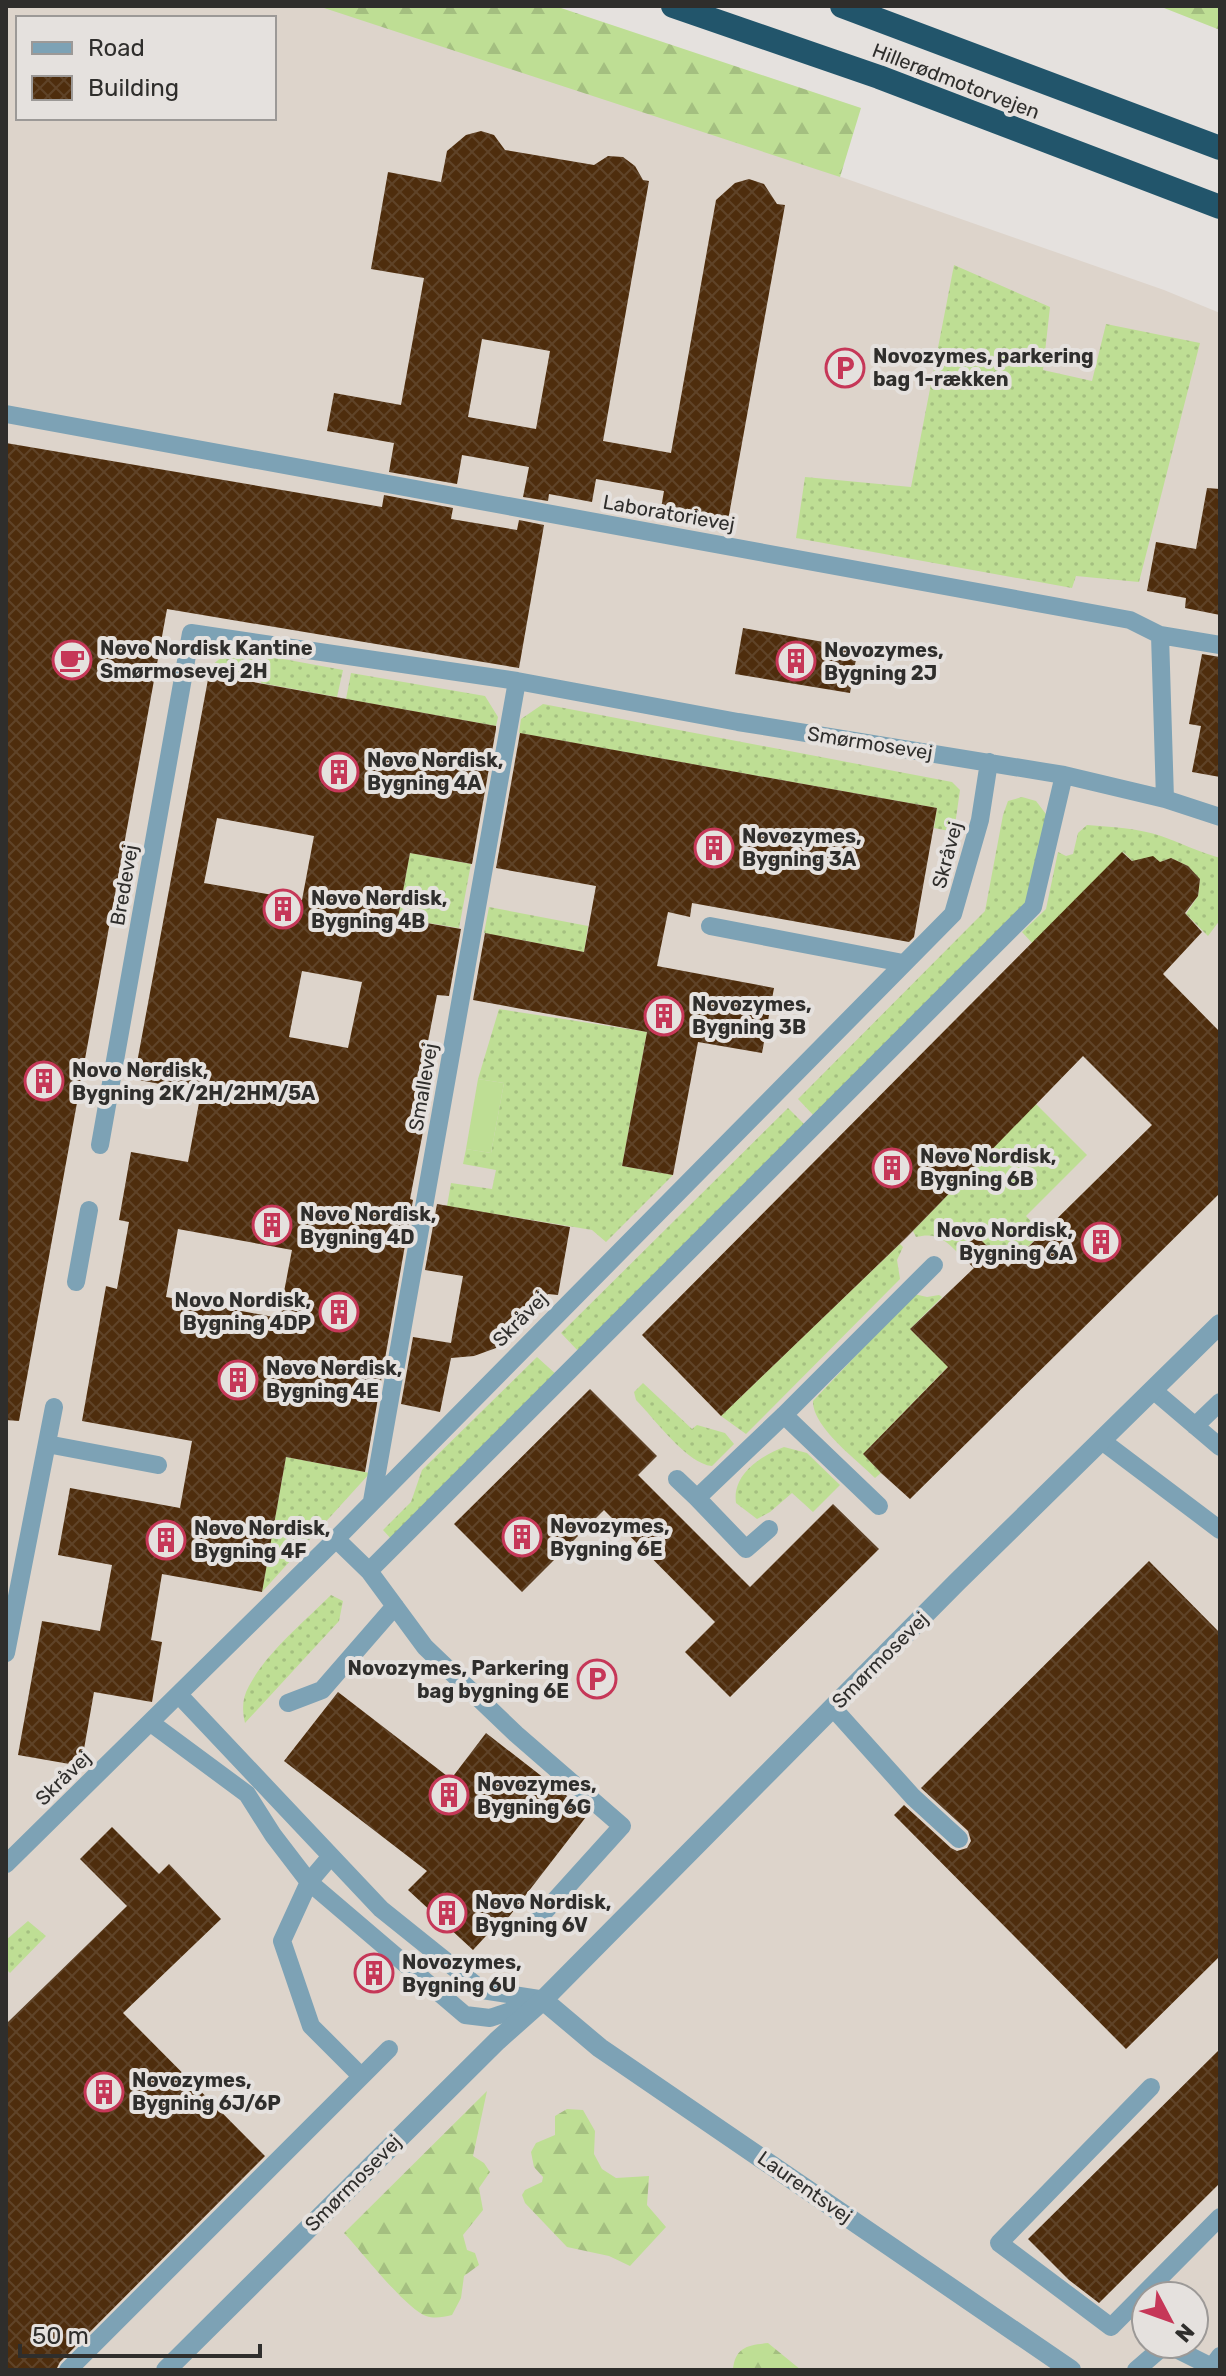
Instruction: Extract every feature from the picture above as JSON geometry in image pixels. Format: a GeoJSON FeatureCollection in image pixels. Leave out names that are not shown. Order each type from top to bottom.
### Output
{"type":"FeatureCollection","features":[{"type":"Feature","properties":{"kind":"highway","name":"Hillerødmotorvejen"},"geometry":{"type":"LineString","coordinates":[[673,6],[879,77],[1220,207]]}},
{"type":"Feature","properties":{"kind":"highway","name":"Hillerødmotorvejen"},"geometry":{"type":"LineString","coordinates":[[842,6],[1220,148]]}},
{"type":"Feature","properties":{"kind":"street","name":"Smørmosevej"},"geometry":{"type":"LineString","coordinates":[[166,2370],[497,2041],[543,2000],[1220,1324]]}},
{"type":"Feature","properties":{"kind":"street","name":"Laurentsvej"},"geometry":{"type":"LineString","coordinates":[[543,2000],[600,2048],[1071,2370]]}},
{"type":"Feature","properties":{"kind":"lane","name":"Laboratorievej"},"geometry":{"type":"LineString","coordinates":[[6,414],[1130,620],[1160,635],[1220,645]]}},
{"type":"Feature","properties":{"kind":"lane","name":"Smørmosevej"},"geometry":{"type":"LineString","coordinates":[[191,633],[517,681],[738,722],[1064,775],[1165,799],[1220,817]]}},
{"type":"Feature","properties":{"kind":"lane","name":"Bredevej"},"geometry":{"type":"LineString","coordinates":[[100,1145],[191,633]]}},
{"type":"Feature","properties":{"kind":"lane"},"geometry":{"type":"LineString","coordinates":[[1160,635],[1165,799]]}},
{"type":"Feature","properties":{"kind":"lane","name":"Smallevej"},"geometry":{"type":"LineString","coordinates":[[372,1501],[517,681]]}},
{"type":"Feature","properties":{"kind":"lane","name":"Skråvej"},"geometry":{"type":"LineString","coordinates":[[6,1864],[336,1539],[953,914],[980,820],[989,762]]}},
{"type":"Feature","properties":{"kind":"lane"},"geometry":{"type":"LineString","coordinates":[[369,1571],[1033,907],[1064,775]]}},
{"type":"Feature","properties":{"kind":"lane"},"geometry":{"type":"LineString","coordinates":[[710,926],[903,963]]}},
{"type":"Feature","properties":{"kind":"lane"},"geometry":{"type":"LineString","coordinates":[[76,1282],[89,1210]]}},
{"type":"Feature","properties":{"kind":"lane"},"geometry":{"type":"LineString","coordinates":[[697,1498],[934,1265]]}},
{"type":"Feature","properties":{"kind":"lane"},"geometry":{"type":"LineString","coordinates":[[1153,1390],[1220,1447]]}},
{"type":"Feature","properties":{"kind":"lane"},"geometry":{"type":"LineString","coordinates":[[1195,1426],[1220,1402]]}},
{"type":"Feature","properties":{"kind":"lane"},"geometry":{"type":"LineString","coordinates":[[6,1653],[54,1407]]}},
{"type":"Feature","properties":{"kind":"lane"},"geometry":{"type":"LineString","coordinates":[[784,1415],[879,1506]]}},
{"type":"Feature","properties":{"kind":"lane"},"geometry":{"type":"LineString","coordinates":[[1102,1441],[1220,1530]]}},
{"type":"Feature","properties":{"kind":"lane"},"geometry":{"type":"LineString","coordinates":[[47,1444],[158,1465]]}},
{"type":"Feature","properties":{"kind":"lane"},"geometry":{"type":"LineString","coordinates":[[677,1479],[746,1549],[769,1529]]}},
{"type":"Feature","properties":{"kind":"lane"},"geometry":{"type":"LineString","coordinates":[[336,1539],[369,1571],[436,1658],[516,1734],[622,1826],[538,1919]]}},
{"type":"Feature","properties":{"kind":"lane"},"geometry":{"type":"LineString","coordinates":[[288,1703],[322,1690],[395,1606]]}},
{"type":"Feature","properties":{"kind":"lane"},"geometry":{"type":"LineString","coordinates":[[179,1695],[381,1909],[482,1990],[543,2000]]}},
{"type":"Feature","properties":{"kind":"lane"},"geometry":{"type":"LineString","coordinates":[[833,1708],[887,1770],[959,1839]]}},
{"type":"Feature","properties":{"kind":"lane","name":"Smørmosevej"},"geometry":{"type":"LineString","coordinates":[[151,1723],[247,1794],[309,1882],[465,2015],[490,2018],[543,2000]]}},
{"type":"Feature","properties":{"kind":"lane"},"geometry":{"type":"LineString","coordinates":[[331,1856],[309,1882],[282,1941],[311,2026],[361,2076]]}},
{"type":"Feature","properties":{"kind":"lane"},"geometry":{"type":"LineString","coordinates":[[68,2370],[389,2049]]}},
{"type":"Feature","properties":{"kind":"lane"},"geometry":{"type":"LineString","coordinates":[[1151,2087],[999,2243],[1111,2327],[1220,2217]]}},
{"type":"Feature","properties":{"kind":"lane"},"geometry":{"type":"LineString","coordinates":[[1136,2370],[1166,2344],[1216,2364]]}},
{"type":"Feature","properties":{"kind":"shaded area"},"geometry":{"type":"Polygon","coordinates":[[[6,6],[322,6],[578,85],[1164,290],[1220,313],[1220,2370],[6,2370],[6,6]]]}},
{"type":"Feature","properties":{"kind":"green space"},"geometry":{"type":"Polygon","coordinates":[[[318,6],[555,6],[861,108],[840,177],[318,6]]]}},
{"type":"Feature","properties":{"kind":"green space"},"geometry":{"type":"Polygon","coordinates":[[[1159,6],[1220,6],[1220,30],[1159,6]]]}},
{"type":"Feature","properties":{"kind":"green space"},"geometry":{"type":"Polygon","coordinates":[[[954,265],[1050,307],[1043,370],[1092,381],[1106,324],[1200,343],[1139,582],[1076,576],[1072,588],[796,538],[805,477],[911,487],[954,265]]]}},
{"type":"Feature","properties":{"kind":"green space"},"geometry":{"type":"Polygon","coordinates":[[[231,649],[254,655],[250,681],[209,674],[210,667],[231,649]]]}},
{"type":"Feature","properties":{"kind":"green space"},"geometry":{"type":"Polygon","coordinates":[[[267,656],[343,670],[337,697],[261,683],[267,656]]]}},
{"type":"Feature","properties":{"kind":"green space"},"geometry":{"type":"Polygon","coordinates":[[[351,673],[485,696],[498,717],[496,726],[346,699],[351,673]]]}},
{"type":"Feature","properties":{"kind":"green space"},"geometry":{"type":"Polygon","coordinates":[[[543,704],[952,782],[960,790],[954,832],[934,828],[937,808],[519,733],[521,719],[543,704]]]}},
{"type":"Feature","properties":{"kind":"green space"},"geometry":{"type":"Polygon","coordinates":[[[1022,797],[1036,801],[1049,818],[1028,906],[816,1118],[798,1099],[985,911],[1003,815],[1008,801],[1022,797]]]}},
{"type":"Feature","properties":{"kind":"green space"},"geometry":{"type":"Polygon","coordinates":[[[1087,825],[1152,833],[1220,858],[1220,920],[1208,936],[1186,914],[1198,896],[1200,880],[1188,866],[1171,858],[1160,862],[1153,857],[1137,865],[1123,852],[1033,944],[1022,932],[1046,909],[1058,852],[1066,856],[1073,854],[1078,833],[1087,825]]]}},
{"type":"Feature","properties":{"kind":"green space"},"geometry":{"type":"Polygon","coordinates":[[[410,853],[471,864],[459,928],[398,918],[410,853]]]}},
{"type":"Feature","properties":{"kind":"green space"},"geometry":{"type":"Polygon","coordinates":[[[489,907],[588,926],[584,952],[484,933],[489,907]]]}},
{"type":"Feature","properties":{"kind":"green space"},"geometry":{"type":"Polygon","coordinates":[[[499,1009],[647,1032],[622,1166],[673,1175],[606,1242],[592,1230],[447,1206],[451,1183],[492,1189],[496,1170],[463,1164],[466,1149],[491,1153],[504,1083],[478,1079],[499,1009]]]}},
{"type":"Feature","properties":{"kind":"green space"},"geometry":{"type":"Polygon","coordinates":[[[478,1079],[504,1083],[491,1153],[466,1149],[478,1079]]]}},
{"type":"Feature","properties":{"kind":"green space"},"geometry":{"type":"Polygon","coordinates":[[[1036,1104],[1087,1155],[1026,1216],[1042,1233],[1023,1251],[1017,1245],[1001,1260],[976,1235],[958,1253],[939,1238],[929,1235],[916,1237],[913,1231],[1036,1104]]]}},
{"type":"Feature","properties":{"kind":"green space"},"geometry":{"type":"Polygon","coordinates":[[[788,1108],[806,1126],[579,1352],[561,1333],[788,1108]]]}},
{"type":"Feature","properties":{"kind":"green space"},"geometry":{"type":"Polygon","coordinates":[[[900,1244],[903,1247],[897,1260],[900,1279],[746,1434],[721,1416],[900,1244]]]}},
{"type":"Feature","properties":{"kind":"green space"},"geometry":{"type":"Polygon","coordinates":[[[914,1294],[942,1297],[910,1329],[931,1350],[952,1329],[968,1346],[863,1454],[881,1473],[875,1478],[827,1432],[813,1401],[914,1294]]]}},
{"type":"Feature","properties":{"kind":"green space"},"geometry":{"type":"Polygon","coordinates":[[[537,1357],[558,1376],[393,1541],[383,1530],[411,1502],[422,1470],[537,1357]]]}},
{"type":"Feature","properties":{"kind":"green space"},"geometry":{"type":"Polygon","coordinates":[[[643,1383],[692,1429],[697,1425],[725,1433],[734,1444],[712,1466],[692,1457],[636,1400],[634,1392],[643,1383]]]}},
{"type":"Feature","properties":{"kind":"green space"},"geometry":{"type":"Polygon","coordinates":[[[784,1447],[807,1453],[840,1485],[813,1512],[792,1493],[757,1519],[736,1503],[739,1483],[758,1461],[784,1447]]]}},
{"type":"Feature","properties":{"kind":"green space"},"geometry":{"type":"Polygon","coordinates":[[[286,1457],[370,1473],[262,1592],[286,1457]]]}},
{"type":"Feature","properties":{"kind":"green space"},"geometry":{"type":"Polygon","coordinates":[[[331,1595],[343,1601],[339,1621],[245,1723],[244,1700],[256,1674],[331,1595]]]}},
{"type":"Feature","properties":{"kind":"green space"},"geometry":{"type":"Polygon","coordinates":[[[28,1921],[46,1936],[10,1973],[6,1969],[6,1940],[28,1921]]]}},
{"type":"Feature","properties":{"kind":"green space"},"geometry":{"type":"Polygon","coordinates":[[[487,2091],[473,2156],[484,2163],[490,2172],[479,2188],[483,2210],[463,2235],[467,2250],[475,2253],[479,2265],[464,2276],[461,2298],[452,2315],[429,2317],[407,2303],[344,2233],[487,2091]]]}},
{"type":"Feature","properties":{"kind":"green space"},"geometry":{"type":"Polygon","coordinates":[[[567,2109],[583,2110],[595,2131],[594,2154],[602,2169],[616,2178],[649,2176],[647,2205],[666,2227],[630,2266],[609,2256],[567,2247],[525,2203],[522,2195],[525,2190],[542,2182],[543,2177],[534,2167],[531,2152],[536,2143],[555,2135],[555,2116],[567,2109]]]}},
{"type":"Feature","properties":{"kind":"green space"},"geometry":{"type":"Polygon","coordinates":[[[768,2343],[801,2370],[733,2370],[740,2352],[768,2343]]]}},
{"type":"Feature","properties":{"kind":"building"},"geometry":{"type":"Polygon","coordinates":[[[481,131],[494,135],[505,150],[594,165],[608,156],[623,157],[635,166],[643,180],[649,181],[603,441],[671,453],[716,200],[735,183],[749,179],[764,184],[777,204],[785,205],[727,526],[660,514],[664,491],[596,479],[592,502],[549,494],[548,501],[523,497],[529,467],[462,455],[457,484],[389,472],[394,443],[327,431],[334,393],[401,405],[424,278],[371,269],[388,172],[441,182],[447,151],[466,135],[481,131]],[[482,339],[468,417],[536,429],[550,351],[482,339]]]}},
{"type":"Feature","properties":{"kind":"building","name":"Novo Nordisk, Bygning 2K/2H/2HM/5A"},"geometry":{"type":"Polygon","coordinates":[[[6,443],[382,507],[384,495],[453,508],[451,519],[517,530],[519,520],[544,525],[519,668],[167,609],[19,1421],[6,1420],[6,443]]]}},
{"type":"Feature","properties":{"kind":"building"},"geometry":{"type":"Polygon","coordinates":[[[1207,488],[1220,489],[1220,615],[1185,608],[1186,598],[1147,591],[1156,542],[1196,549],[1207,488]]]}},
{"type":"Feature","properties":{"kind":"building","name":"Novozymes, Bygning 2J"},"geometry":{"type":"Polygon","coordinates":[[[743,628],[858,648],[850,693],[735,674],[743,628]]]}},
{"type":"Feature","properties":{"kind":"building"},"geometry":{"type":"Polygon","coordinates":[[[1202,654],[1220,657],[1220,777],[1192,772],[1201,726],[1189,724],[1202,654]]]}},
{"type":"Feature","properties":{"kind":"building"},"geometry":{"type":"Polygon","coordinates":[[[209,674],[496,726],[472,864],[410,853],[398,918],[461,929],[449,996],[437,995],[424,1062],[436,1064],[410,1199],[413,1200],[365,1472],[286,1457],[262,1592],[162,1574],[151,1640],[162,1642],[152,1702],[94,1692],[81,1766],[18,1755],[42,1621],[100,1631],[112,1565],[58,1555],[70,1488],[180,1508],[192,1441],[82,1421],[106,1286],[117,1289],[129,1222],[119,1220],[131,1152],[188,1162],[201,1092],[134,1079],[209,674]],[[217,818],[204,883],[302,900],[314,836],[217,818]],[[302,971],[289,1037],[348,1048],[362,982],[302,971]],[[178,1229],[166,1297],[279,1318],[292,1250],[178,1229]]]}},
{"type":"Feature","properties":{"kind":"building","name":"Novozymes, Bygning 3A"},"geometry":{"type":"Polygon","coordinates":[[[520,733],[937,808],[914,937],[909,942],[692,903],[690,917],[668,912],[657,966],[774,988],[762,1053],[698,1042],[673,1175],[622,1166],[647,1032],[473,1000],[485,933],[584,952],[596,886],[496,868],[520,733]]]}},
{"type":"Feature","properties":{"kind":"building"},"geometry":{"type":"Polygon","coordinates":[[[1122,852],[1132,861],[1153,856],[1160,862],[1171,858],[1188,866],[1200,879],[1198,896],[1185,913],[1202,932],[1163,974],[1220,1032],[1220,1193],[910,1499],[881,1473],[863,1454],[948,1367],[910,1329],[974,1268],[958,1253],[976,1235],[1008,1267],[1152,1125],[1083,1056],[907,1237],[721,1416],[642,1335],[1122,852]]]}},
{"type":"Feature","properties":{"kind":"building"},"geometry":{"type":"Polygon","coordinates":[[[437,1204],[570,1227],[558,1295],[548,1294],[528,1324],[507,1344],[474,1356],[451,1358],[440,1412],[401,1404],[413,1337],[451,1343],[463,1276],[425,1270],[437,1204]]]}},
{"type":"Feature","properties":{"kind":"building","name":"Novozymes, Bygning 6E"},"geometry":{"type":"Polygon","coordinates":[[[590,1389],[657,1456],[638,1475],[750,1587],[833,1504],[879,1549],[730,1697],[685,1652],[715,1622],[604,1510],[522,1592],[454,1524],[590,1389]]]}},
{"type":"Feature","properties":{"kind":"building"},"geometry":{"type":"Polygon","coordinates":[[[1149,1561],[1220,1633],[1220,1956],[1126,2049],[894,1815],[904,1805],[951,1848],[957,1851],[967,1848],[971,1841],[968,1831],[921,1788],[1149,1561]]]}},
{"type":"Feature","properties":{"kind":"building","name":"Novozymes, Bygning 6G"},"geometry":{"type":"Polygon","coordinates":[[[338,1692],[451,1779],[486,1733],[589,1813],[501,1927],[497,1924],[473,1950],[408,1890],[427,1871],[284,1761],[338,1692]]]}},
{"type":"Feature","properties":{"kind":"building","name":"Novozymes, Bygning 6J/6P"},"geometry":{"type":"Polygon","coordinates":[[[112,1827],[159,1874],[169,1864],[221,1919],[123,2013],[265,2156],[60,2362],[56,2370],[6,2370],[6,2024],[127,1906],[80,1859],[112,1827]]]}},
{"type":"Feature","properties":{"kind":"building"},"geometry":{"type":"Polygon","coordinates":[[[1220,2049],[1220,2183],[1099,2303],[1069,2280],[1028,2239],[1220,2049]]]}},
{"type":"Feature","properties":{"kind":"place","name":"Novozymes, parkering bag 1-rækken"},"geometry":{"type":"Point","coordinates":[845,368]}},
{"type":"Feature","properties":{"kind":"place","name":"Novo Nordisk Kantine Smørmosevej 2H"},"geometry":{"type":"Point","coordinates":[72,660]}},
{"type":"Feature","properties":{"kind":"place","name":"Novozymes, Bygning 2J"},"geometry":{"type":"Point","coordinates":[796,661]}},
{"type":"Feature","properties":{"kind":"place","name":"Novo Nordisk, Bygning 4A"},"geometry":{"type":"Point","coordinates":[339,772]}},
{"type":"Feature","properties":{"kind":"place","name":"Novozymes, Bygning 3A"},"geometry":{"type":"Point","coordinates":[714,848]}},
{"type":"Feature","properties":{"kind":"place","name":"Novo Nordisk, Bygning 4B"},"geometry":{"type":"Point","coordinates":[283,909]}},
{"type":"Feature","properties":{"kind":"place","name":"Novozymes, Bygning 3B"},"geometry":{"type":"Point","coordinates":[664,1016]}},
{"type":"Feature","properties":{"kind":"place","name":"Novo Nordisk, Bygning 2K/2H/2HM/5A"},"geometry":{"type":"Point","coordinates":[44,1081]}},
{"type":"Feature","properties":{"kind":"place","name":"Novo Nordisk, Bygning 6B"},"geometry":{"type":"Point","coordinates":[892,1168]}},
{"type":"Feature","properties":{"kind":"place","name":"Novo Nordisk, Bygning 4D"},"geometry":{"type":"Point","coordinates":[272,1225]}},
{"type":"Feature","properties":{"kind":"place","name":"Novo Nordisk, Bygning 6A"},"geometry":{"type":"Point","coordinates":[1101,1242]}},
{"type":"Feature","properties":{"kind":"place","name":"Novo Nordisk, Bygning 4DP"},"geometry":{"type":"Point","coordinates":[339,1312]}},
{"type":"Feature","properties":{"kind":"place","name":"Novo Nordisk, Bygning 4E"},"geometry":{"type":"Point","coordinates":[238,1380]}},
{"type":"Feature","properties":{"kind":"place","name":"Novozymes, Bygning 6E"},"geometry":{"type":"Point","coordinates":[522,1537]}},
{"type":"Feature","properties":{"kind":"place","name":"Novo Nordisk, Bygning 4F"},"geometry":{"type":"Point","coordinates":[166,1540]}},
{"type":"Feature","properties":{"kind":"place","name":"Novozymes, Parkering bag bygning 6E"},"geometry":{"type":"Point","coordinates":[597,1679]}},
{"type":"Feature","properties":{"kind":"place","name":"Novozymes, Bygning 6G"},"geometry":{"type":"Point","coordinates":[449,1795]}},
{"type":"Feature","properties":{"kind":"place","name":"Novo Nordisk, Bygning 6V"},"geometry":{"type":"Point","coordinates":[447,1913]}},
{"type":"Feature","properties":{"kind":"place","name":"Novozymes, Bygning 6U"},"geometry":{"type":"Point","coordinates":[374,1973]}},
{"type":"Feature","properties":{"kind":"place","name":"Novozymes, Bygning 6J/6P"},"geometry":{"type":"Point","coordinates":[104,2092]}}]}
